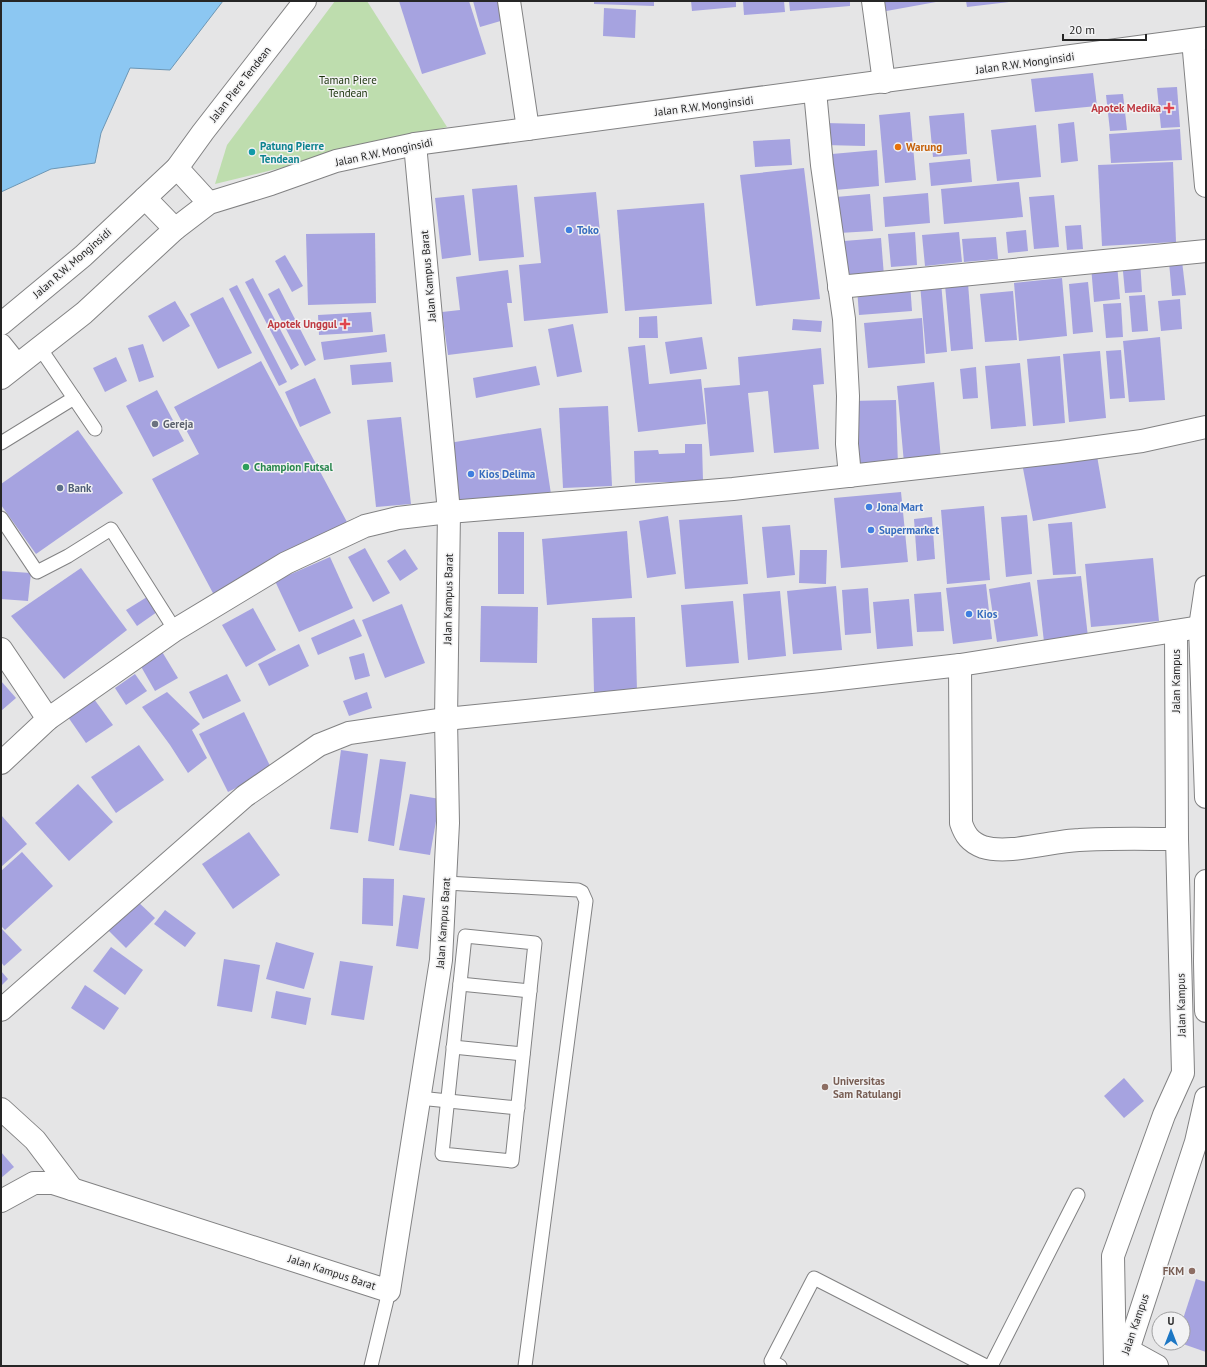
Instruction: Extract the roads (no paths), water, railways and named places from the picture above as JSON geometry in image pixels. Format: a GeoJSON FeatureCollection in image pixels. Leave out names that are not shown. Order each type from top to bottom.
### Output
{"type":"FeatureCollection","features":[{"type":"Feature","properties":{"kind":"main road","name":"Jalan Piere Tendean"},"geometry":{"type":"LineString","coordinates":[[177,168],[203,132],[305,1]]}},
{"type":"Feature","properties":{"kind":"main road"},"geometry":{"type":"LineString","coordinates":[[509,1],[528,129]]}},
{"type":"Feature","properties":{"kind":"main road"},"geometry":{"type":"LineString","coordinates":[[874,1],[884,82]]}},
{"type":"Feature","properties":{"kind":"main road","name":"Jalan R.W. Monginsidi"},"geometry":{"type":"LineString","coordinates":[[209,203],[271,184],[336,161],[415,144],[1200,39]]}},
{"type":"Feature","properties":{"kind":"main road"},"geometry":{"type":"LineString","coordinates":[[1200,39],[1206,186]]}},
{"type":"Feature","properties":{"kind":"main road"},"geometry":{"type":"LineString","coordinates":[[815,91],[822,165],[844,320],[848,389],[847,444],[850,476]]}},
{"type":"Feature","properties":{"kind":"main road","name":"Jalan Kampus Barat"},"geometry":{"type":"LineString","coordinates":[[1,1201],[34,1183],[53,1183],[389,1291],[441,960],[448,823],[446,719],[449,512],[415,144]]}},
{"type":"Feature","properties":{"kind":"main road","name":"Jalan R.W. Monginsidi"},"geometry":{"type":"LineString","coordinates":[[1,324],[83,256],[177,168]]}},
{"type":"Feature","properties":{"kind":"main road"},"geometry":{"type":"LineString","coordinates":[[1,345],[9,372],[84,313],[175,229],[209,203],[177,168]]}},
{"type":"Feature","properties":{"kind":"main road"},"geometry":{"type":"LineString","coordinates":[[145,198],[175,229]]}},
{"type":"Feature","properties":{"kind":"main road"},"geometry":{"type":"LineString","coordinates":[[839,287],[1206,251]]}},
{"type":"Feature","properties":{"kind":"main road"},"geometry":{"type":"LineString","coordinates":[[1,763],[48,719],[175,630],[286,563],[365,526],[398,518],[449,512],[733,489],[1091,448],[1142,441],[1206,426]]}},
{"type":"Feature","properties":{"kind":"main road"},"geometry":{"type":"LineString","coordinates":[[1206,587],[1200,627],[1206,797]]}},
{"type":"Feature","properties":{"kind":"main road"},"geometry":{"type":"LineString","coordinates":[[1,1010],[245,796],[319,745],[349,733],[446,719],[821,681],[960,665],[1200,627]]}},
{"type":"Feature","properties":{"kind":"main road","name":"Jalan Kampus"},"geometry":{"type":"LineString","coordinates":[[1121,1360],[1113,1256],[1164,1115],[1183,1073],[1177,839],[1176,631]]}},
{"type":"Feature","properties":{"kind":"main road"},"geometry":{"type":"LineString","coordinates":[[1,649],[48,719]]}},
{"type":"Feature","properties":{"kind":"main road"},"geometry":{"type":"LineString","coordinates":[[960,665],[961,823],[964,834],[970,840],[982,846],[999,850],[1079,840],[1177,839]]}},
{"type":"Feature","properties":{"kind":"main road"},"geometry":{"type":"LineString","coordinates":[[1206,881],[1206,1011]]}},
{"type":"Feature","properties":{"kind":"main road","name":"Jalan Kampus"},"geometry":{"type":"LineString","coordinates":[[1121,1360],[1201,1143],[1206,1098]]}},
{"type":"Feature","properties":{"kind":"main road"},"geometry":{"type":"LineString","coordinates":[[1,1109],[35,1140],[72,1189]]}},
{"type":"Feature","properties":{"kind":"main road"},"geometry":{"type":"LineString","coordinates":[[1121,1360],[1157,1366]]}},
{"type":"Feature","properties":{"kind":"lane"},"geometry":{"type":"LineString","coordinates":[[40,348],[95,428]]}},
{"type":"Feature","properties":{"kind":"lane"},"geometry":{"type":"LineString","coordinates":[[1,443],[74,398]]}},
{"type":"Feature","properties":{"kind":"lane"},"geometry":{"type":"LineString","coordinates":[[1,518],[37,572],[68,556],[111,529],[175,630]]}},
{"type":"Feature","properties":{"kind":"lane"},"geometry":{"type":"LineString","coordinates":[[446,883],[578,890],[582,892],[586,901],[525,1366]]}},
{"type":"Feature","properties":{"kind":"lane"},"geometry":{"type":"LineString","coordinates":[[465,936],[535,943],[530,991],[512,1161],[442,1154],[465,936]]}},
{"type":"Feature","properties":{"kind":"lane"},"geometry":{"type":"LineString","coordinates":[[460,984],[530,991]]}},
{"type":"Feature","properties":{"kind":"lane"},"geometry":{"type":"LineString","coordinates":[[453,1047],[523,1054]]}},
{"type":"Feature","properties":{"kind":"lane"},"geometry":{"type":"LineString","coordinates":[[419,1098],[518,1108]]}},
{"type":"Feature","properties":{"kind":"lane"},"geometry":{"type":"LineString","coordinates":[[991,1366],[1078,1195]]}},
{"type":"Feature","properties":{"kind":"lane"},"geometry":{"type":"LineString","coordinates":[[780,1366],[771,1362],[814,1278],[986,1366]]}},
{"type":"Feature","properties":{"kind":"lane"},"geometry":{"type":"LineString","coordinates":[[371,1366],[389,1291]]}},
{"type":"Feature","properties":{"kind":"water"},"geometry":{"type":"Polygon","coordinates":[[[1,1],[223,1],[170,70],[130,68],[101,133],[95,163],[51,169],[1,192],[1,1]]]}},
{"type":"Feature","properties":{"kind":"place","name":"Apotek Medika"},"geometry":{"type":"Point","coordinates":[1169,108]}},
{"type":"Feature","properties":{"kind":"place","name":"Warung"},"geometry":{"type":"Point","coordinates":[898,147]}},
{"type":"Feature","properties":{"kind":"place","name":"Patung Pierre Tendean"},"geometry":{"type":"Point","coordinates":[252,152]}},
{"type":"Feature","properties":{"kind":"place","name":"Toko"},"geometry":{"type":"Point","coordinates":[569,230]}},
{"type":"Feature","properties":{"kind":"place","name":"Apotek Unggul"},"geometry":{"type":"Point","coordinates":[345,324]}},
{"type":"Feature","properties":{"kind":"place","name":"Gereja"},"geometry":{"type":"Point","coordinates":[155,424]}},
{"type":"Feature","properties":{"kind":"place","name":"Champion Futsal"},"geometry":{"type":"Point","coordinates":[246,467]}},
{"type":"Feature","properties":{"kind":"place","name":"Kios Delima"},"geometry":{"type":"Point","coordinates":[471,474]}},
{"type":"Feature","properties":{"kind":"place","name":"Bank"},"geometry":{"type":"Point","coordinates":[60,488]}},
{"type":"Feature","properties":{"kind":"place","name":"Jona Mart"},"geometry":{"type":"Point","coordinates":[869,507]}},
{"type":"Feature","properties":{"kind":"place","name":"Supermarket"},"geometry":{"type":"Point","coordinates":[871,530]}},
{"type":"Feature","properties":{"kind":"place","name":"Kios"},"geometry":{"type":"Point","coordinates":[969,614]}},
{"type":"Feature","properties":{"kind":"place","name":"Universitas Sam Ratulangi"},"geometry":{"type":"Point","coordinates":[825,1087]}},
{"type":"Feature","properties":{"kind":"place","name":"FKM"},"geometry":{"type":"Point","coordinates":[1192,1271]}},
{"type":"Feature","properties":{"kind":"park label","name":"Taman Piere Tendean"},"geometry":{"type":"Point","coordinates":[348,86]}}]}
